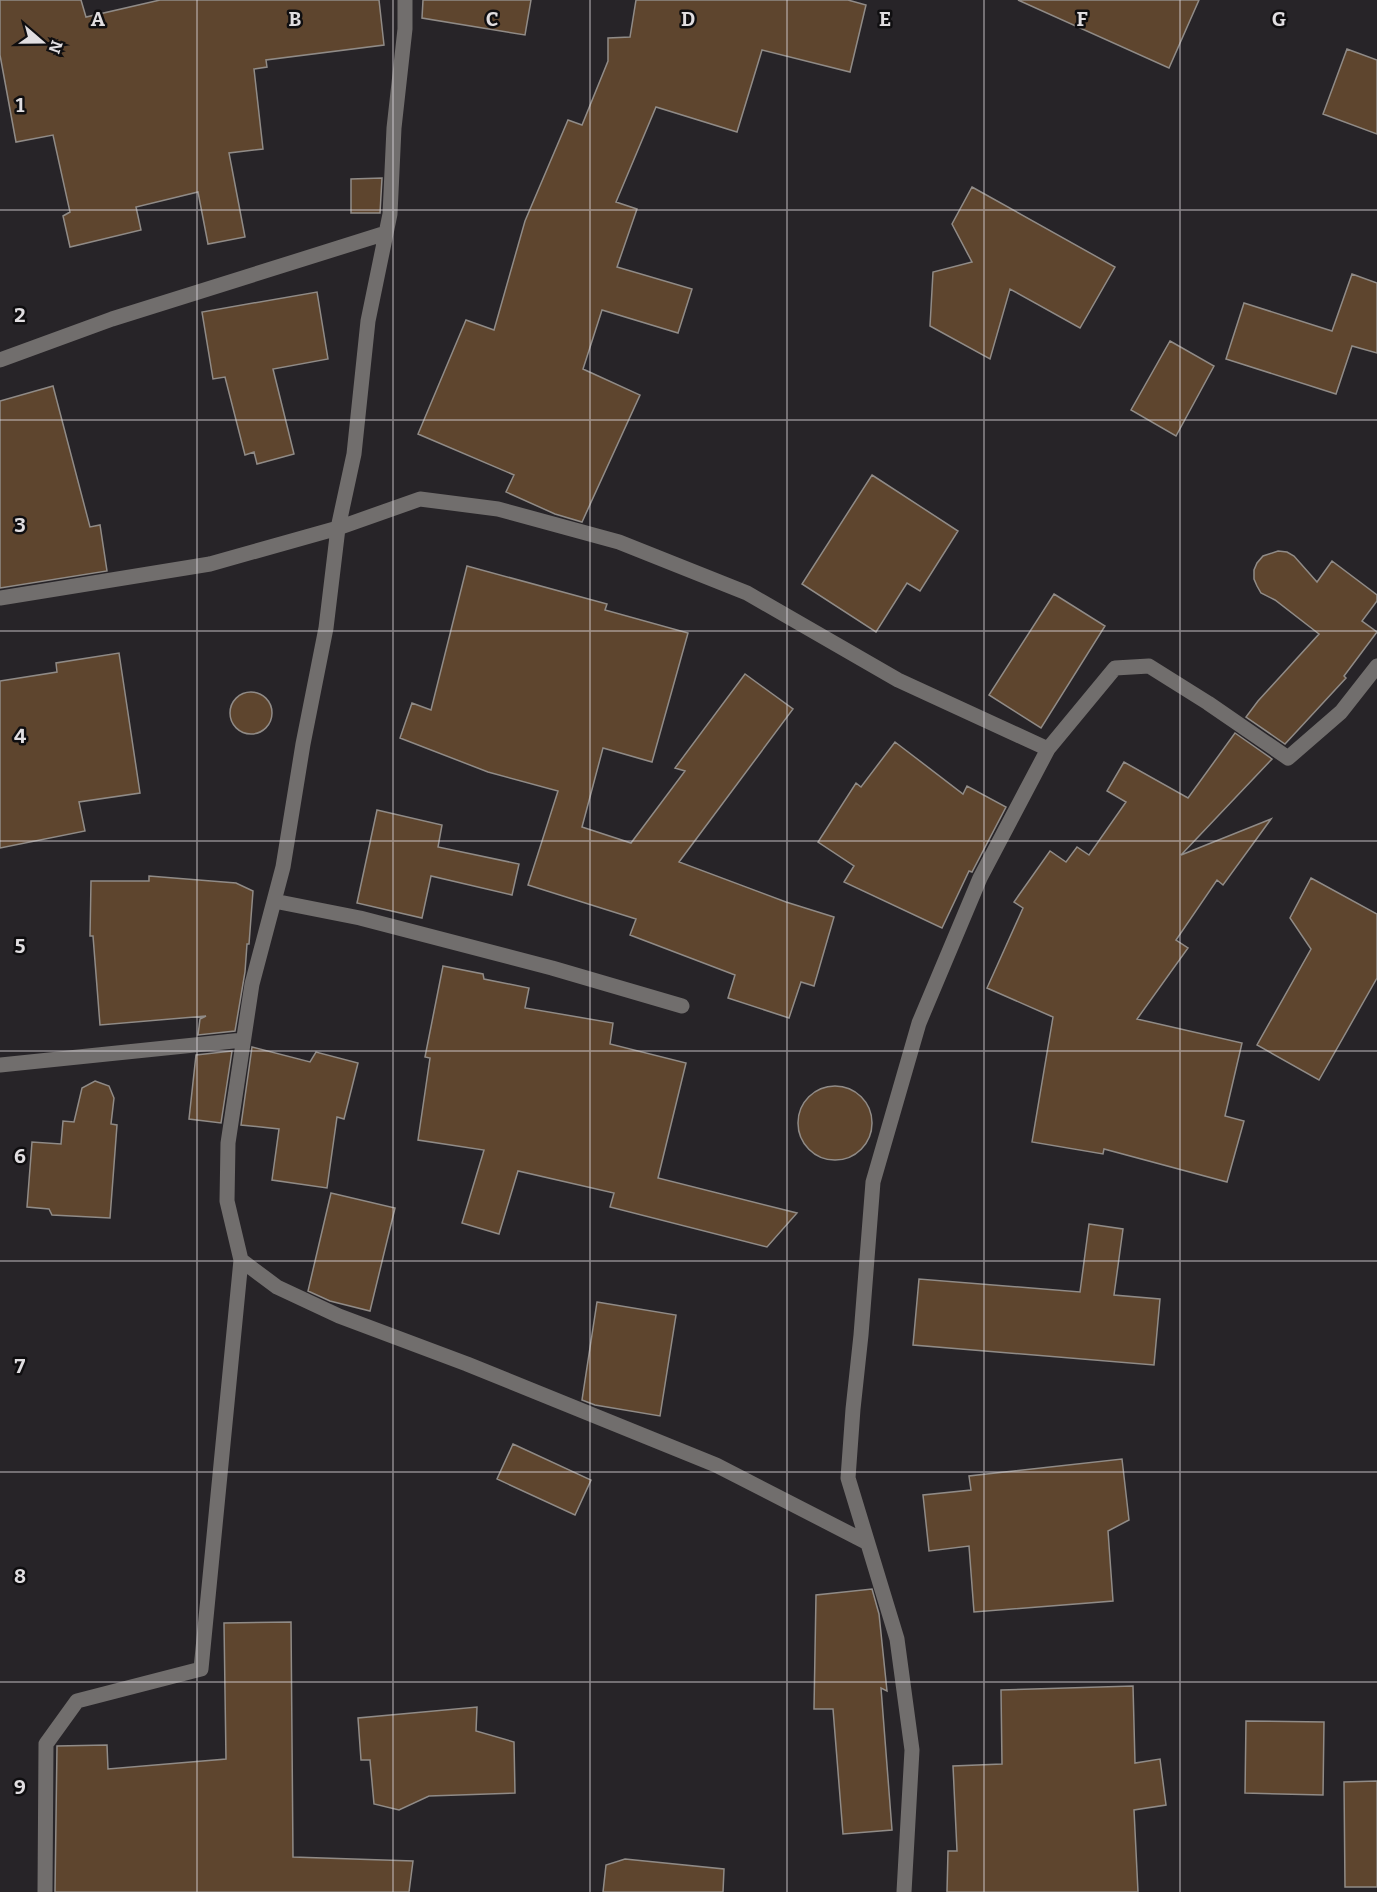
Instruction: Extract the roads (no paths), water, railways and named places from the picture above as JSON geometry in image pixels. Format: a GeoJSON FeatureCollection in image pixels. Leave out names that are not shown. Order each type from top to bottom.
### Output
{"type":"FeatureCollection","features":[{"type":"Feature","properties":{"kind":"street"},"geometry":{"type":"LineString","coordinates":[[45,1892],[46,1744],[77,1701],[201,1669],[241,1260],[227,1201],[228,1143],[252,984],[283,867],[303,744],[326,628],[338,528],[354,454],[368,321],[390,214],[394,128],[405,29],[405,0]]}},
{"type":"Feature","properties":{"kind":"street"},"geometry":{"type":"LineString","coordinates":[[0,360],[112,319],[386,233]]}},
{"type":"Feature","properties":{"kind":"street"},"geometry":{"type":"LineString","coordinates":[[0,598],[210,564],[338,528],[420,499],[498,508],[619,542],[747,593],[898,680],[1048,749]]}},
{"type":"Feature","properties":{"kind":"street"},"geometry":{"type":"LineString","coordinates":[[904,1892],[912,1750],[897,1639],[848,1478],[873,1182],[919,1023],[980,878],[1048,749],[1115,668],[1149,666],[1288,758],[1341,712],[1377,666]]}},
{"type":"Feature","properties":{"kind":"street"},"geometry":{"type":"LineString","coordinates":[[274,901],[360,918],[552,968],[682,1006]]}},
{"type":"Feature","properties":{"kind":"street"},"geometry":{"type":"LineString","coordinates":[[0,1065],[243,1040]]}},
{"type":"Feature","properties":{"kind":"street"},"geometry":{"type":"LineString","coordinates":[[241,1260],[277,1287],[339,1316],[467,1364],[716,1465],[866,1542]]}}]}
